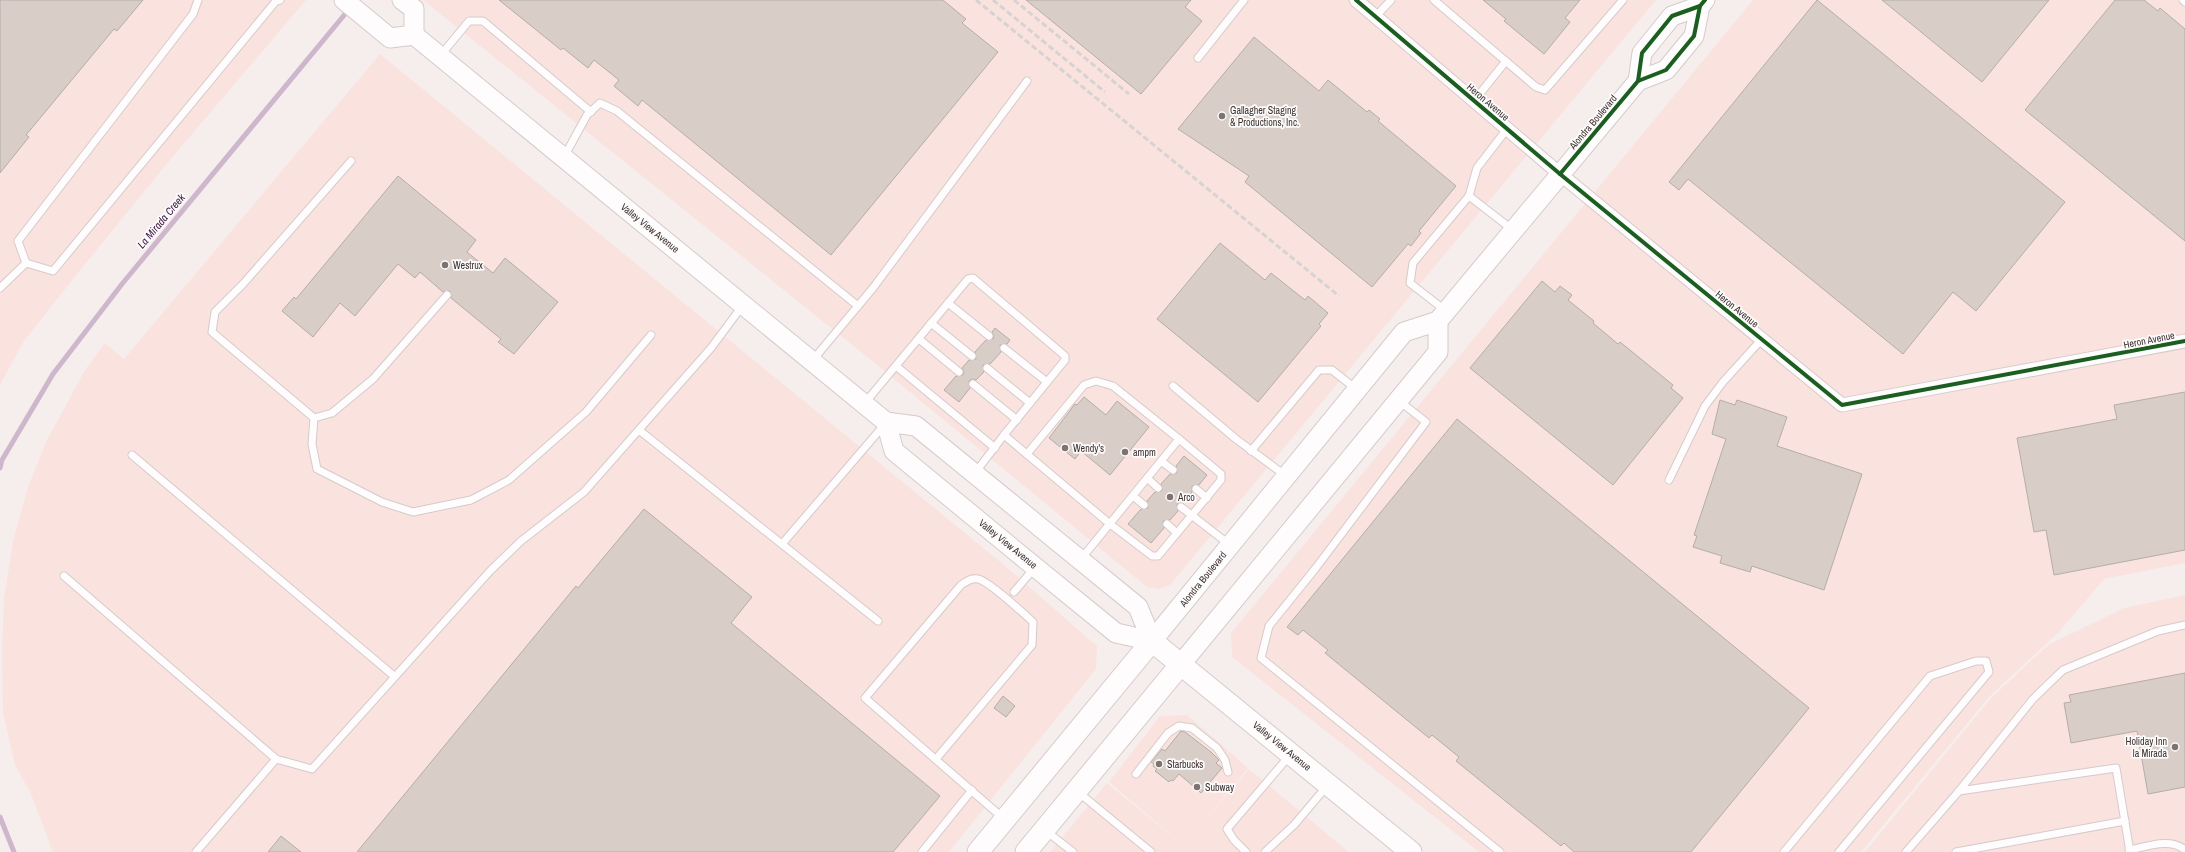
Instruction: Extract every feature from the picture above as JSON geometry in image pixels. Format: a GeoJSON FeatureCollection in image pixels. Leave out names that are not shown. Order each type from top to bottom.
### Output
{"type":"FeatureCollection","features":[{"type":"Feature","properties":{"kind":"main road"},"geometry":{"type":"LineString","coordinates":[[344,0],[390,38],[414,35],[414,9],[402,0]]}},
{"type":"Feature","properties":{"kind":"main road","name":"Alondra Boulevard"},"geometry":{"type":"LineString","coordinates":[[1638,81],[1642,53],[1672,16],[1702,3]]}},
{"type":"Feature","properties":{"kind":"main road","name":"Alondra Boulevard"},"geometry":{"type":"LineString","coordinates":[[978,852],[1404,332],[1442,316],[1638,81],[1666,70],[1694,36],[1702,3]]}},
{"type":"Feature","properties":{"kind":"main road","name":"Valley View Avenue"},"geometry":{"type":"LineString","coordinates":[[414,35],[886,422],[916,426],[975,473],[1138,607],[1152,640],[1411,852]]}},
{"type":"Feature","properties":{"kind":"main road"},"geometry":{"type":"LineString","coordinates":[[1026,852],[1438,352],[1442,316]]}},
{"type":"Feature","properties":{"kind":"main road","name":"Valley View Avenue"},"geometry":{"type":"LineString","coordinates":[[886,422],[894,451],[1007,544],[1116,633],[1152,640]]}},
{"type":"Feature","properties":{"kind":"street","name":"Heron Avenue"},"geometry":{"type":"LineString","coordinates":[[1356,0],[1560,174],[1842,405],[2185,342]]}},
{"type":"Feature","properties":{"kind":"lane"},"geometry":{"type":"LineString","coordinates":[[26,263],[18,241],[193,14],[198,0]]}},
{"type":"Feature","properties":{"kind":"lane"},"geometry":{"type":"LineString","coordinates":[[26,263],[53,271],[277,0]]}},
{"type":"Feature","properties":{"kind":"lane"},"geometry":{"type":"LineString","coordinates":[[1198,58],[1244,0]]}},
{"type":"Feature","properties":{"kind":"lane"},"geometry":{"type":"LineString","coordinates":[[1376,16],[1391,0]]}},
{"type":"Feature","properties":{"kind":"lane"},"geometry":{"type":"LineString","coordinates":[[1434,0],[1536,87],[1545,90],[1623,0]]}},
{"type":"Feature","properties":{"kind":"lane"},"geometry":{"type":"LineString","coordinates":[[440,56],[470,21],[483,21],[591,112]]}},
{"type":"Feature","properties":{"kind":"lane"},"geometry":{"type":"LineString","coordinates":[[1474,101],[1506,61]]}},
{"type":"Feature","properties":{"kind":"lane"},"geometry":{"type":"LineString","coordinates":[[812,361],[858,306],[1027,81]]}},
{"type":"Feature","properties":{"kind":"lane"},"geometry":{"type":"LineString","coordinates":[[564,158],[591,112],[600,103],[617,111],[858,306]]}},
{"type":"Feature","properties":{"kind":"lane"},"geometry":{"type":"LineString","coordinates":[[1442,316],[1410,283],[1413,263],[1469,196],[1477,168],[1507,129]]}},
{"type":"Feature","properties":{"kind":"lane"},"geometry":{"type":"LineString","coordinates":[[314,418],[212,332],[215,312],[243,284],[352,161]]}},
{"type":"Feature","properties":{"kind":"lane"},"geometry":{"type":"LineString","coordinates":[[1469,196],[1513,231]]}},
{"type":"Feature","properties":{"kind":"lane"},"geometry":{"type":"LineString","coordinates":[[0,288],[26,263]]}},
{"type":"Feature","properties":{"kind":"lane"},"geometry":{"type":"LineString","coordinates":[[864,404],[968,279],[973,278],[1065,356],[1065,360],[975,473]]}},
{"type":"Feature","properties":{"kind":"lane"},"geometry":{"type":"LineString","coordinates":[[314,418],[332,414],[373,379],[447,295]]}},
{"type":"Feature","properties":{"kind":"lane"},"geometry":{"type":"LineString","coordinates":[[948,303],[989,336]]}},
{"type":"Feature","properties":{"kind":"lane"},"geometry":{"type":"LineString","coordinates":[[64,576],[276,759],[312,769],[490,571],[521,541],[584,492],[711,348],[743,305]]}},
{"type":"Feature","properties":{"kind":"lane"},"geometry":{"type":"LineString","coordinates":[[931,323],[972,356]]}},
{"type":"Feature","properties":{"kind":"lane"},"geometry":{"type":"LineString","coordinates":[[314,418],[312,444],[317,469],[382,502],[413,512],[471,500],[509,480],[586,412],[651,335]]}},
{"type":"Feature","properties":{"kind":"lane"},"geometry":{"type":"LineString","coordinates":[[919,339],[959,372]]}},
{"type":"Feature","properties":{"kind":"lane"},"geometry":{"type":"LineString","coordinates":[[1669,480],[1705,406],[1722,382],[1762,339]]}},
{"type":"Feature","properties":{"kind":"lane"},"geometry":{"type":"LineString","coordinates":[[1004,348],[1047,382]]}},
{"type":"Feature","properties":{"kind":"lane"},"geometry":{"type":"LineString","coordinates":[[896,366],[995,448]]}},
{"type":"Feature","properties":{"kind":"lane"},"geometry":{"type":"LineString","coordinates":[[987,368],[1030,403]]}},
{"type":"Feature","properties":{"kind":"lane"},"geometry":{"type":"LineString","coordinates":[[1251,450],[1319,370],[1332,370],[1356,390]]}},
{"type":"Feature","properties":{"kind":"lane"},"geometry":{"type":"LineString","coordinates":[[1004,435],[1110,524],[1152,556],[1158,556],[1221,480],[1221,474],[1113,386],[1096,381],[1084,385],[1027,454]]}},
{"type":"Feature","properties":{"kind":"lane"},"geometry":{"type":"LineString","coordinates":[[974,384],[1017,420]]}},
{"type":"Feature","properties":{"kind":"lane"},"geometry":{"type":"LineString","coordinates":[[1173,386],[1251,450],[1286,476]]}},
{"type":"Feature","properties":{"kind":"lane"},"geometry":{"type":"LineString","coordinates":[[1398,400],[1426,422],[1315,569],[1269,626],[1261,658],[1500,852]]}},
{"type":"Feature","properties":{"kind":"lane"},"geometry":{"type":"LineString","coordinates":[[782,544],[886,422]]}},
{"type":"Feature","properties":{"kind":"lane"},"geometry":{"type":"LineString","coordinates":[[639,430],[878,622]]}},
{"type":"Feature","properties":{"kind":"lane"},"geometry":{"type":"LineString","coordinates":[[1080,560],[1179,439]]}},
{"type":"Feature","properties":{"kind":"lane"},"geometry":{"type":"LineString","coordinates":[[132,455],[394,676]]}},
{"type":"Feature","properties":{"kind":"lane"},"geometry":{"type":"LineString","coordinates":[[1161,461],[1173,470]]}},
{"type":"Feature","properties":{"kind":"lane"},"geometry":{"type":"LineString","coordinates":[[1147,478],[1158,488]]}},
{"type":"Feature","properties":{"kind":"lane"},"geometry":{"type":"LineString","coordinates":[[1196,489],[1207,498]]}},
{"type":"Feature","properties":{"kind":"lane"},"geometry":{"type":"LineString","coordinates":[[1132,496],[1144,505]]}},
{"type":"Feature","properties":{"kind":"lane"},"geometry":{"type":"LineString","coordinates":[[1181,507],[1230,545]]}},
{"type":"Feature","properties":{"kind":"lane"},"geometry":{"type":"LineString","coordinates":[[1167,524],[1177,533]]}},
{"type":"Feature","properties":{"kind":"lane"},"geometry":{"type":"LineString","coordinates":[[1014,592],[1031,572]]}},
{"type":"Feature","properties":{"kind":"lane"},"geometry":{"type":"LineString","coordinates":[[936,759],[1032,645],[1033,622],[1008,600],[980,580],[971,579],[961,585],[865,698],[1005,819]]}},
{"type":"Feature","properties":{"kind":"lane"},"geometry":{"type":"LineString","coordinates":[[1906,852],[1959,791],[2033,698],[2063,670],[2158,631],[2185,625]]}},
{"type":"Feature","properties":{"kind":"lane"},"geometry":{"type":"LineString","coordinates":[[1784,852],[1930,676],[1976,661],[1986,661],[1989,672],[1839,852]]}},
{"type":"Feature","properties":{"kind":"lane"},"geometry":{"type":"LineString","coordinates":[[1136,774],[1168,733],[1179,726],[1192,728],[1217,748],[1225,760],[1228,772]]}},
{"type":"Feature","properties":{"kind":"lane"},"geometry":{"type":"LineString","coordinates":[[1246,852],[1234,840],[1227,829],[1291,754]]}},
{"type":"Feature","properties":{"kind":"lane"},"geometry":{"type":"LineString","coordinates":[[196,852],[276,759]]}},
{"type":"Feature","properties":{"kind":"lane"},"geometry":{"type":"LineString","coordinates":[[1959,791],[2116,768],[2130,851],[2165,843],[2181,847],[2185,850]]}},
{"type":"Feature","properties":{"kind":"lane"},"geometry":{"type":"LineString","coordinates":[[1265,852],[1294,825],[1328,785]]}},
{"type":"Feature","properties":{"kind":"lane"},"geometry":{"type":"LineString","coordinates":[[922,852],[972,790]]}},
{"type":"Feature","properties":{"kind":"lane"},"geometry":{"type":"LineString","coordinates":[[1077,791],[1151,852]]}},
{"type":"Feature","properties":{"kind":"lane"},"geometry":{"type":"LineString","coordinates":[[1956,852],[2125,821]]}},
{"type":"Feature","properties":{"kind":"lane"},"geometry":{"type":"LineString","coordinates":[[1044,830],[1073,852]]}},
{"type":"Feature","properties":{"kind":"shaded area"},"geometry":{"type":"Polygon","coordinates":[[[0,0],[306,0],[165,166],[73,279],[24,341],[0,385],[0,0]]]}},
{"type":"Feature","properties":{"kind":"shaded area"},"geometry":{"type":"Polygon","coordinates":[[[423,0],[1656,0],[1170,585],[1159,589],[1147,587],[866,356],[423,0]]]}},
{"type":"Feature","properties":{"kind":"shaded area"},"geometry":{"type":"Polygon","coordinates":[[[1753,0],[2185,0],[2185,563],[2104,579],[2058,633],[1989,697],[1861,852],[1479,852],[1232,657],[1231,633],[1753,0]]]}},
{"type":"Feature","properties":{"kind":"shaded area"},"geometry":{"type":"Polygon","coordinates":[[[380,54],[1004,565],[1097,646],[1096,669],[949,852],[53,852],[30,792],[15,765],[3,713],[2,650],[4,599],[13,541],[28,487],[46,442],[85,370],[105,343],[124,359],[380,54]]]}},
{"type":"Feature","properties":{"kind":"shaded area"},"geometry":{"type":"Polygon","coordinates":[[[2185,595],[2185,852],[1865,852],[1991,698],[2048,645],[2124,608],[2185,595]]]}},
{"type":"Feature","properties":{"kind":"shaded area"},"geometry":{"type":"Polygon","coordinates":[[[1187,715],[1248,768],[1194,833],[1249,769],[1349,852],[1050,852],[1107,783],[1184,846],[1109,782],[1160,716],[1187,715]]]}},
{"type":"Feature","properties":{"kind":"building"},"geometry":{"type":"Polygon","coordinates":[[[0,0],[143,0],[117,31],[114,29],[26,135],[29,137],[0,173],[0,0]]]}},
{"type":"Feature","properties":{"kind":"building"},"geometry":{"type":"Polygon","coordinates":[[[499,0],[943,0],[966,19],[962,23],[998,52],[831,255],[642,100],[638,106],[614,86],[619,80],[594,60],[588,68],[563,48],[561,50],[499,0]]]}},
{"type":"Feature","properties":{"kind":"building"},"geometry":{"type":"Polygon","coordinates":[[[1026,0],[1191,0],[1185,7],[1202,21],[1141,94],[1026,0]]]}},
{"type":"Feature","properties":{"kind":"building"},"geometry":{"type":"Polygon","coordinates":[[[1483,0],[1580,0],[1565,18],[1570,22],[1544,54],[1504,21],[1506,19],[1483,0]]]}},
{"type":"Feature","properties":{"kind":"building"},"geometry":{"type":"Polygon","coordinates":[[[1817,0],[2065,202],[1976,311],[1953,292],[1903,354],[1688,179],[1679,190],[1669,182],[1817,0]]]}},
{"type":"Feature","properties":{"kind":"building"},"geometry":{"type":"Polygon","coordinates":[[[1882,0],[2049,0],[1982,82],[1882,0]]]}},
{"type":"Feature","properties":{"kind":"building"},"geometry":{"type":"Polygon","coordinates":[[[2115,0],[2144,0],[2158,11],[2160,8],[2185,29],[2185,241],[2025,110],[2115,0]]]}},
{"type":"Feature","properties":{"kind":"building"},"geometry":{"type":"Polygon","coordinates":[[[1254,37],[1319,91],[1328,80],[1367,112],[1369,110],[1380,119],[1378,121],[1456,186],[1419,231],[1421,233],[1411,246],[1408,244],[1372,287],[1245,182],[1249,176],[1178,129],[1254,37]]]}},
{"type":"Feature","properties":{"kind":"building","name":"Westrux"},"geometry":{"type":"Polygon","coordinates":[[[398,176],[476,240],[467,252],[493,273],[505,258],[558,302],[514,354],[498,342],[501,339],[451,298],[450,291],[443,292],[420,272],[415,278],[398,264],[355,316],[340,303],[313,337],[282,311],[294,297],[296,299],[398,176]]]}},
{"type":"Feature","properties":{"kind":"building"},"geometry":{"type":"Polygon","coordinates":[[[1220,243],[1265,280],[1271,273],[1305,300],[1308,296],[1328,313],[1319,324],[1321,326],[1258,402],[1157,319],[1220,243]]]}},
{"type":"Feature","properties":{"kind":"building"},"geometry":{"type":"Polygon","coordinates":[[[1542,281],[1555,292],[1560,286],[1572,295],[1568,300],[1594,321],[1593,323],[1618,344],[1620,342],[1673,385],[1671,388],[1683,398],[1613,485],[1470,368],[1542,281]]]}},
{"type":"Feature","properties":{"kind":"building"},"geometry":{"type":"Polygon","coordinates":[[[995,328],[1010,340],[1007,344],[1000,345],[1001,352],[990,364],[983,365],[984,372],[976,380],[972,379],[969,381],[970,388],[959,402],[944,390],[956,376],[963,375],[964,372],[962,368],[969,360],[976,359],[975,352],[986,340],[993,339],[994,336],[992,332],[995,328]]]}},
{"type":"Feature","properties":{"kind":"building"},"geometry":{"type":"Polygon","coordinates":[[[2185,392],[2185,550],[2054,575],[2046,530],[2034,532],[2017,438],[2117,419],[2114,405],[2185,392]]]}},
{"type":"Feature","properties":{"kind":"building"},"geometry":{"type":"Polygon","coordinates":[[[1084,397],[1106,415],[1117,401],[1149,427],[1110,475],[1081,451],[1075,459],[1049,438],[1075,404],[1077,405],[1084,397]]]}},
{"type":"Feature","properties":{"kind":"building"},"geometry":{"type":"Polygon","coordinates":[[[1720,400],[1735,405],[1737,400],[1787,417],[1777,446],[1862,474],[1824,590],[1752,566],[1750,572],[1720,563],[1722,556],[1693,547],[1697,536],[1694,535],[1726,439],[1712,434],[1720,400]]]}},
{"type":"Feature","properties":{"kind":"building"},"geometry":{"type":"Polygon","coordinates":[[[1457,419],[1809,708],[1691,852],[1574,852],[1564,843],[1561,846],[1456,761],[1459,757],[1432,735],[1429,738],[1325,653],[1328,650],[1303,630],[1298,635],[1287,627],[1457,419]]]}},
{"type":"Feature","properties":{"kind":"building","name":"Arco"},"geometry":{"type":"Polygon","coordinates":[[[1184,456],[1207,475],[1199,485],[1192,486],[1192,492],[1184,503],[1177,504],[1178,511],[1170,520],[1163,521],[1164,528],[1151,543],[1128,524],[1141,509],[1148,508],[1147,501],[1155,492],[1162,491],[1161,484],[1170,474],[1177,473],[1176,466],[1184,456]]]}},
{"type":"Feature","properties":{"kind":"building"},"geometry":{"type":"Polygon","coordinates":[[[644,509],[752,597],[731,623],[940,796],[893,852],[357,852],[576,586],[578,588],[644,509]]]}},
{"type":"Feature","properties":{"kind":"building","name":"Holiday Inn la Mirada"},"geometry":{"type":"Polygon","coordinates":[[[2185,673],[2185,787],[2148,794],[2137,731],[2071,743],[2064,703],[2071,702],[2069,695],[2185,673]]]}},
{"type":"Feature","properties":{"kind":"building"},"geometry":{"type":"Polygon","coordinates":[[[1003,696],[1015,706],[1006,717],[994,708],[1003,696]]]}},
{"type":"Feature","properties":{"kind":"building"},"geometry":{"type":"Polygon","coordinates":[[[1181,731],[1185,732],[1211,752],[1219,760],[1216,763],[1222,768],[1201,793],[1179,774],[1173,781],[1171,780],[1169,782],[1155,771],[1157,769],[1151,762],[1162,749],[1165,751],[1181,731]]]}},
{"type":"Feature","properties":{"kind":"building"},"geometry":{"type":"Polygon","coordinates":[[[281,836],[301,852],[268,852],[281,836]]]}},
{"type":"Feature","properties":{"kind":"waterway","name":"La Mirada Creek"},"geometry":{"type":"LineString","coordinates":[[0,468],[2,460],[53,374],[122,284],[350,8]]}},
{"type":"Feature","properties":{"kind":"waterway","name":"La Mirada Creek"},"geometry":{"type":"LineString","coordinates":[[0,817],[14,852]]}},
{"type":"Feature","properties":{"kind":"railway"},"geometry":{"type":"LineString","coordinates":[[976,0],[1339,296]]}},
{"type":"Feature","properties":{"kind":"railway"},"geometry":{"type":"LineString","coordinates":[[993,0],[1105,92]]}},
{"type":"Feature","properties":{"kind":"railway"},"geometry":{"type":"LineString","coordinates":[[1014,0],[1129,94]]}},
{"type":"Feature","properties":{"kind":"cycle path"},"geometry":{"type":"LineString","coordinates":[[1356,0],[1560,174],[1842,405],[2185,341]]}},
{"type":"Feature","properties":{"kind":"cycle path"},"geometry":{"type":"LineString","coordinates":[[1560,174],[1638,81],[1666,70],[1694,36],[1700,6],[1705,0]]}},
{"type":"Feature","properties":{"kind":"cycle path"},"geometry":{"type":"LineString","coordinates":[[1638,81],[1642,53],[1672,16],[1700,6]]}},
{"type":"Feature","properties":{"kind":"place","name":"Gallagher Staging & Productions, Inc."},"geometry":{"type":"Point","coordinates":[1222,116]}},
{"type":"Feature","properties":{"kind":"place","name":"Westrux"},"geometry":{"type":"Point","coordinates":[445,265]}},
{"type":"Feature","properties":{"kind":"place","name":"Wendy's"},"geometry":{"type":"Point","coordinates":[1065,448]}},
{"type":"Feature","properties":{"kind":"place","name":"ampm"},"geometry":{"type":"Point","coordinates":[1125,452]}},
{"type":"Feature","properties":{"kind":"place","name":"Arco"},"geometry":{"type":"Point","coordinates":[1170,497]}},
{"type":"Feature","properties":{"kind":"place","name":"Holiday Inn la Mirada"},"geometry":{"type":"Point","coordinates":[2175,747]}},
{"type":"Feature","properties":{"kind":"place","name":"Starbucks"},"geometry":{"type":"Point","coordinates":[1159,764]}},
{"type":"Feature","properties":{"kind":"place","name":"Subway"},"geometry":{"type":"Point","coordinates":[1197,787]}}]}
